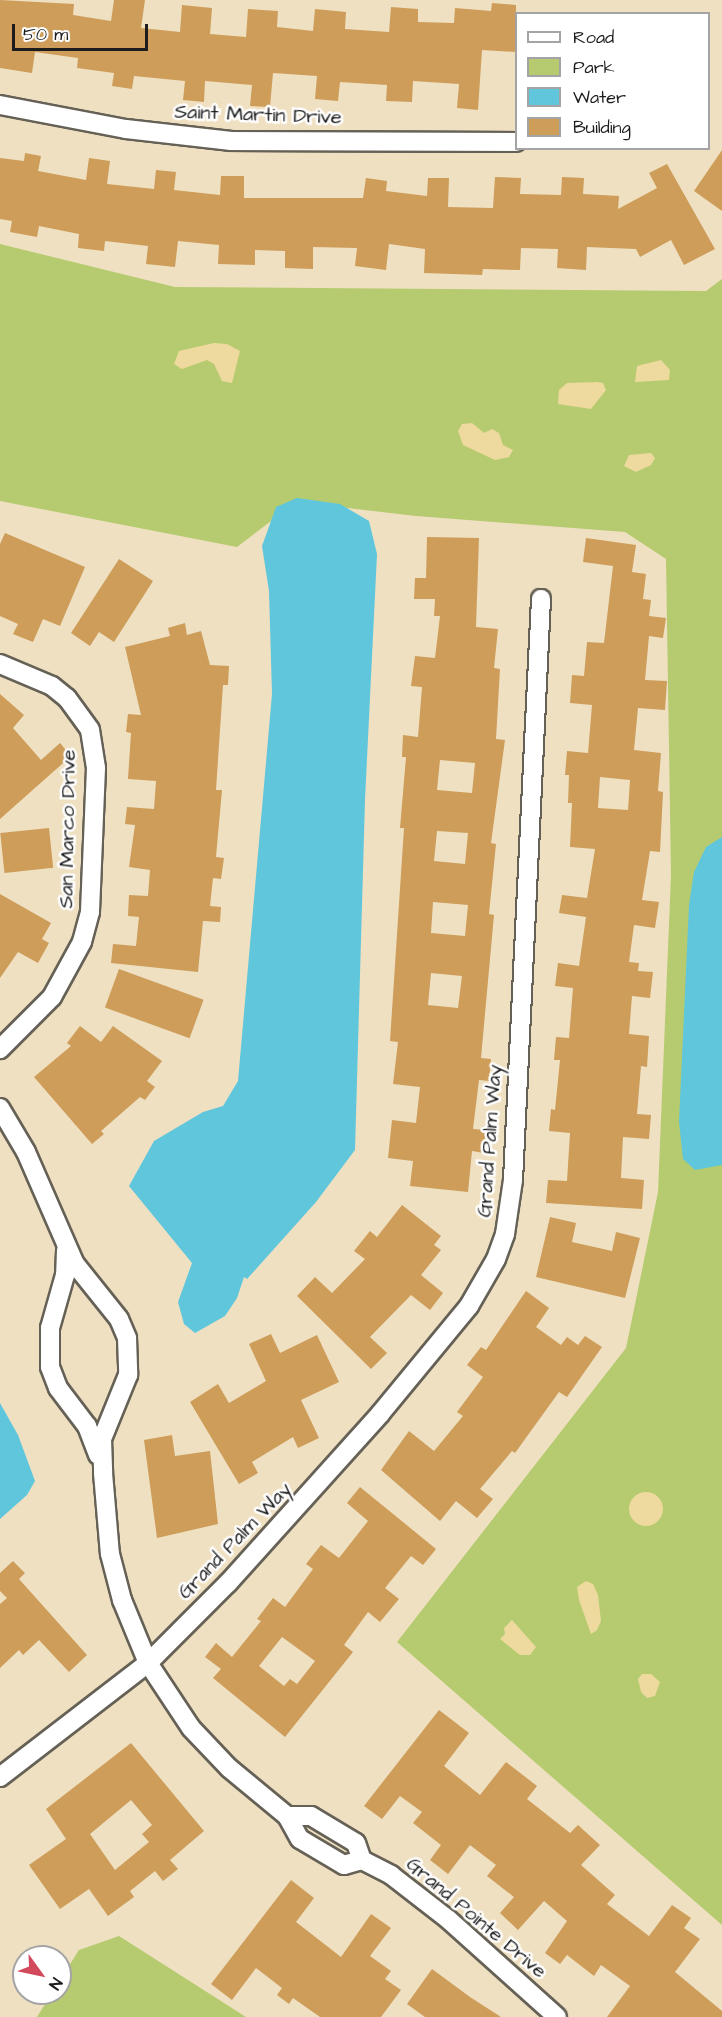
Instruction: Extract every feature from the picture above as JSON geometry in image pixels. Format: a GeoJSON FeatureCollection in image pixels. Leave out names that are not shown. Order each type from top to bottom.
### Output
{"type":"FeatureCollection","features":[{"type":"Feature","properties":{"kind":"street","name":"Saint Martin Drive"},"geometry":{"type":"LineString","coordinates":[[0,105],[126,129],[231,141],[515,142]]}},
{"type":"Feature","properties":{"kind":"street","name":"Grand Palm Way"},"geometry":{"type":"LineString","coordinates":[[0,1777],[147,1663],[236,1575],[365,1431],[469,1306],[496,1259],[507,1225],[513,1180],[541,599]]}},
{"type":"Feature","properties":{"kind":"street","name":"San Marco Drive"},"geometry":{"type":"LineString","coordinates":[[0,664],[52,686],[68,698],[90,730],[96,768],[90,912],[82,942],[52,997],[0,1049]]}},
{"type":"Feature","properties":{"kind":"street"},"geometry":{"type":"LineString","coordinates":[[0,1108],[27,1152],[66,1248],[85,1279],[119,1318],[127,1338],[128,1375],[102,1439],[103,1473]]}},
{"type":"Feature","properties":{"kind":"street"},"geometry":{"type":"LineString","coordinates":[[66,1248],[65,1275],[50,1328],[50,1366],[58,1388],[90,1433],[103,1473]]}},
{"type":"Feature","properties":{"kind":"street","name":"Grand Pointe Drive"},"geometry":{"type":"LineString","coordinates":[[103,1473],[110,1554],[122,1600],[147,1663],[190,1728],[229,1768],[287,1816],[300,1839],[344,1865],[362,1860],[391,1875],[449,1920],[557,2017]]}},
{"type":"Feature","properties":{"kind":"street","name":"Grand Pointe Drive"},"geometry":{"type":"LineString","coordinates":[[287,1816],[311,1816],[356,1843],[362,1860]]}},
{"type":"Feature","properties":{"kind":"green space"},"geometry":{"type":"Polygon","coordinates":[[[0,244],[175,287],[706,291],[722,279],[722,1925],[397,1642],[626,1348],[658,1192],[671,875],[666,559],[625,532],[416,516],[296,502],[237,547],[0,501],[0,244]]]}},
{"type":"Feature","properties":{"kind":"green space"},"geometry":{"type":"Polygon","coordinates":[[[119,1936],[246,2017],[37,2017],[44,2005],[72,2005],[72,1961],[79,1950],[119,1936]]]}},
{"type":"Feature","properties":{"kind":"sand"},"geometry":{"type":"Polygon","coordinates":[[[214,343],[227,344],[240,351],[232,383],[222,381],[214,364],[207,360],[182,369],[174,364],[179,351],[214,343]]]}},
{"type":"Feature","properties":{"kind":"sand"},"geometry":{"type":"Polygon","coordinates":[[[661,360],[670,370],[669,380],[635,382],[637,366],[661,360]]]}},
{"type":"Feature","properties":{"kind":"sand"},"geometry":{"type":"Polygon","coordinates":[[[567,383],[603,383],[606,390],[591,409],[558,404],[559,390],[567,383]]]}},
{"type":"Feature","properties":{"kind":"sand"},"geometry":{"type":"Polygon","coordinates":[[[472,423],[484,433],[492,429],[499,433],[503,445],[513,450],[509,457],[495,460],[463,445],[458,431],[462,424],[472,423]]]}},
{"type":"Feature","properties":{"kind":"sand"},"geometry":{"type":"Polygon","coordinates":[[[651,453],[655,458],[651,465],[636,472],[624,466],[629,455],[651,453]]]}},
{"type":"Feature","properties":{"kind":"sand"},"geometry":{"type":"Polygon","coordinates":[[[646,1492],[658,1497],[663,1509],[658,1521],[646,1526],[634,1521],[629,1509],[634,1497],[646,1492]]]}},
{"type":"Feature","properties":{"kind":"sand"},"geometry":{"type":"Polygon","coordinates":[[[586,1581],[593,1584],[598,1595],[601,1621],[597,1630],[591,1634],[577,1587],[586,1581]]]}},
{"type":"Feature","properties":{"kind":"sand"},"geometry":{"type":"Polygon","coordinates":[[[512,1620],[536,1647],[530,1655],[520,1655],[500,1639],[505,1634],[504,1628],[512,1620]]]}},
{"type":"Feature","properties":{"kind":"sand"},"geometry":{"type":"Polygon","coordinates":[[[642,1674],[651,1674],[660,1682],[655,1696],[647,1698],[641,1692],[638,1679],[642,1674]]]}},
{"type":"Feature","properties":{"kind":"water"},"geometry":{"type":"Polygon","coordinates":[[[297,498],[340,504],[369,521],[377,554],[365,800],[355,1150],[316,1202],[247,1279],[244,1277],[237,1298],[225,1316],[195,1333],[184,1324],[178,1302],[192,1263],[129,1186],[154,1141],[203,1112],[223,1106],[238,1081],[272,694],[269,591],[262,546],[276,507],[297,498]]]}},
{"type":"Feature","properties":{"kind":"water"},"geometry":{"type":"Polygon","coordinates":[[[722,837],[722,1165],[695,1170],[683,1159],[679,1122],[689,905],[694,872],[706,847],[722,837]]]}},
{"type":"Feature","properties":{"kind":"water"},"geometry":{"type":"Polygon","coordinates":[[[0,1403],[18,1435],[35,1481],[27,1495],[0,1519],[0,1403]]]}},
{"type":"Feature","properties":{"kind":"building"},"geometry":{"type":"Polygon","coordinates":[[[0,0],[74,4],[73,15],[111,21],[114,0],[145,0],[141,28],[180,32],[182,5],[212,8],[210,34],[246,37],[248,9],[278,11],[277,27],[313,31],[315,9],[346,12],[345,29],[389,32],[391,7],[418,9],[418,22],[454,23],[455,8],[491,11],[492,3],[516,5],[515,52],[482,50],[478,110],[457,108],[459,84],[413,81],[412,102],[386,101],[387,85],[340,82],[338,101],[315,99],[317,76],[273,73],[270,107],[250,106],[252,85],[205,81],[204,102],[183,100],[185,81],[134,76],[132,89],[112,86],[114,73],[77,68],[78,58],[35,52],[32,73],[0,68],[0,0]]]}},
{"type":"Feature","properties":{"kind":"building"},"geometry":{"type":"Polygon","coordinates":[[[722,150],[722,211],[694,191],[722,150]]]}},
{"type":"Feature","properties":{"kind":"building"},"geometry":{"type":"Polygon","coordinates":[[[25,153],[41,156],[38,171],[86,180],[89,158],[110,161],[107,184],[154,189],[156,170],[176,172],[174,190],[220,195],[221,176],[244,176],[244,198],[363,198],[366,178],[387,181],[386,191],[427,196],[428,178],[449,178],[448,207],[493,208],[495,177],[521,178],[520,194],[561,195],[562,177],[584,178],[583,194],[619,196],[618,209],[657,188],[649,173],[667,164],[715,249],[684,265],[671,240],[640,257],[636,249],[587,247],[586,270],[557,268],[558,249],[521,248],[520,270],[483,269],[482,275],[424,273],[425,249],[389,244],[386,270],[355,266],[357,248],[313,247],[313,269],[285,268],[285,251],[255,250],[255,265],[218,264],[219,245],[178,241],[175,267],[146,264],[148,246],[105,241],[104,251],[78,248],[79,234],[39,226],[37,237],[10,232],[12,221],[0,219],[0,158],[24,161],[25,153]]]}},
{"type":"Feature","properties":{"kind":"building"},"geometry":{"type":"Polygon","coordinates":[[[5,533],[85,567],[60,626],[43,619],[33,642],[13,634],[18,624],[0,616],[0,544],[5,533]]]}},
{"type":"Feature","properties":{"kind":"building"},"geometry":{"type":"Polygon","coordinates":[[[427,537],[479,538],[476,627],[498,629],[494,668],[500,669],[496,739],[505,740],[491,843],[496,844],[489,914],[494,915],[481,1058],[491,1059],[489,1081],[479,1080],[473,1129],[486,1130],[484,1153],[472,1151],[468,1192],[410,1186],[413,1161],[388,1158],[392,1120],[416,1123],[420,1087],[393,1084],[398,1042],[390,1041],[404,828],[400,828],[406,757],[402,757],[403,735],[418,737],[422,687],[411,686],[415,656],[435,658],[440,616],[434,616],[435,599],[414,599],[415,578],[426,578],[427,537]],[[440,760],[437,790],[472,793],[475,763],[440,760]],[[437,831],[434,861],[465,864],[468,833],[437,831]],[[433,902],[431,933],[465,936],[468,905],[433,902]],[[431,973],[428,1005],[458,1008],[462,976],[431,973]]]}},
{"type":"Feature","properties":{"kind":"building"},"geometry":{"type":"Polygon","coordinates":[[[586,538],[636,545],[632,572],[646,574],[643,599],[651,600],[649,616],[666,618],[663,638],[649,636],[645,680],[667,681],[665,710],[638,708],[634,750],[661,753],[658,791],[663,792],[660,852],[650,851],[642,900],[659,902],[655,928],[634,925],[629,962],[639,963],[638,971],[653,972],[650,998],[632,996],[629,1034],[649,1036],[647,1067],[641,1066],[637,1114],[651,1115],[649,1139],[623,1137],[621,1178],[644,1180],[642,1209],[546,1203],[548,1180],[567,1181],[570,1133],[549,1131],[551,1109],[555,1110],[560,1060],[554,1060],[556,1037],[569,1038],[573,988],[555,986],[558,963],[579,966],[586,917],[559,913],[562,895],[587,898],[595,849],[570,847],[572,803],[568,803],[569,775],[565,775],[567,751],[588,753],[592,705],[570,703],[572,675],[584,676],[587,642],[604,643],[613,566],[583,562],[586,538]],[[600,777],[598,808],[628,810],[630,780],[600,777]]]}},
{"type":"Feature","properties":{"kind":"building"},"geometry":{"type":"Polygon","coordinates":[[[119,559],[153,581],[114,642],[99,632],[90,646],[71,633],[119,559]]]}},
{"type":"Feature","properties":{"kind":"building"},"geometry":{"type":"Polygon","coordinates":[[[185,623],[187,635],[201,631],[210,665],[229,666],[228,685],[223,685],[216,790],[222,790],[216,857],[224,858],[221,879],[213,878],[210,906],[221,907],[220,922],[203,921],[198,972],[111,963],[113,944],[136,946],[139,917],[128,916],[129,895],[148,896],[150,870],[129,867],[135,825],[125,824],[127,807],[154,809],[156,781],[128,779],[131,733],[126,732],[128,714],[141,715],[125,647],[170,636],[168,628],[185,623]]]}},
{"type":"Feature","properties":{"kind":"building"},"geometry":{"type":"Polygon","coordinates":[[[0,694],[24,715],[13,728],[41,760],[60,743],[71,756],[0,819],[0,694]]]}},
{"type":"Feature","properties":{"kind":"building"},"geometry":{"type":"Polygon","coordinates":[[[49,828],[53,868],[4,873],[0,833],[49,828]]]}},
{"type":"Feature","properties":{"kind":"building"},"geometry":{"type":"Polygon","coordinates":[[[0,894],[51,923],[42,939],[49,943],[38,963],[18,952],[0,978],[0,894]]]}},
{"type":"Feature","properties":{"kind":"building"},"geometry":{"type":"Polygon","coordinates":[[[119,969],[204,1000],[190,1038],[105,1008],[119,969]]]}},
{"type":"Feature","properties":{"kind":"building"},"geometry":{"type":"Polygon","coordinates":[[[80,1026],[101,1042],[113,1026],[162,1061],[147,1081],[155,1087],[145,1100],[140,1097],[101,1131],[104,1134],[92,1144],[34,1077],[71,1046],[67,1043],[80,1026]]]}},
{"type":"Feature","properties":{"kind":"building"},"geometry":{"type":"Polygon","coordinates":[[[402,1205],[441,1236],[434,1245],[441,1250],[421,1275],[443,1293],[430,1310],[411,1295],[370,1337],[387,1353],[371,1369],[297,1296],[315,1277],[332,1293],[365,1259],[354,1251],[370,1231],[377,1237],[402,1205]]]}},
{"type":"Feature","properties":{"kind":"building"},"geometry":{"type":"Polygon","coordinates":[[[550,1217],[576,1223],[572,1242],[612,1251],[616,1232],[640,1238],[625,1298],[536,1277],[550,1217]]]}},
{"type":"Feature","properties":{"kind":"building"},"geometry":{"type":"Polygon","coordinates":[[[526,1291],[549,1308],[536,1327],[561,1345],[567,1337],[578,1345],[585,1336],[602,1347],[567,1397],[559,1392],[515,1453],[512,1451],[480,1489],[493,1499],[477,1518],[456,1501],[440,1521],[381,1470],[409,1431],[434,1451],[463,1416],[457,1412],[483,1377],[467,1365],[481,1347],[486,1350],[526,1291]]]}},
{"type":"Feature","properties":{"kind":"building"},"geometry":{"type":"Polygon","coordinates":[[[271,1334],[280,1353],[317,1335],[339,1382],[301,1400],[319,1438],[298,1448],[293,1437],[252,1462],[258,1473],[239,1484],[190,1402],[218,1384],[229,1403],[266,1381],[249,1344],[271,1334]]]}},
{"type":"Feature","properties":{"kind":"building"},"geometry":{"type":"Polygon","coordinates":[[[172,1435],[175,1456],[210,1451],[218,1524],[157,1538],[144,1440],[172,1435]]]}},
{"type":"Feature","properties":{"kind":"building"},"geometry":{"type":"Polygon","coordinates":[[[360,1487],[436,1549],[423,1565],[411,1556],[385,1588],[399,1599],[380,1622],[368,1612],[344,1645],[353,1652],[285,1737],[213,1678],[221,1669],[205,1657],[216,1643],[232,1657],[261,1621],[257,1619],[273,1598],[285,1607],[313,1569],[306,1564],[321,1545],[339,1558],[368,1521],[347,1503],[360,1487]],[[282,1637],[259,1666],[284,1686],[290,1679],[297,1684],[315,1661],[282,1637]]]}},
{"type":"Feature","properties":{"kind":"building"},"geometry":{"type":"Polygon","coordinates":[[[13,1561],[25,1573],[19,1579],[87,1655],[69,1672],[39,1640],[23,1655],[19,1650],[0,1668],[0,1604],[7,1598],[0,1591],[0,1573],[13,1561]]]}},
{"type":"Feature","properties":{"kind":"building"},"geometry":{"type":"Polygon","coordinates":[[[439,1710],[469,1733],[444,1766],[480,1795],[506,1762],[537,1786],[527,1799],[570,1833],[578,1825],[600,1845],[581,1865],[615,1895],[607,1904],[649,1936],[672,1905],[691,1918],[684,1928],[700,1939],[675,1972],[722,2011],[722,2017],[607,2017],[630,1986],[601,1965],[594,1976],[567,1955],[560,1964],[545,1953],[567,1921],[544,1901],[518,1930],[500,1913],[514,1897],[487,1876],[496,1865],[470,1845],[448,1874],[430,1860],[441,1845],[413,1823],[422,1812],[400,1796],[382,1819],[364,1806],[439,1710]]]}},
{"type":"Feature","properties":{"kind":"building"},"geometry":{"type":"Polygon","coordinates":[[[131,1743],[204,1831],[170,1860],[178,1869],[163,1881],[155,1871],[130,1891],[134,1897],[108,1916],[89,1889],[60,1909],[29,1865],[66,1839],[46,1809],[131,1743]],[[131,1800],[90,1834],[115,1870],[149,1842],[142,1834],[152,1825],[131,1800]]]}},
{"type":"Feature","properties":{"kind":"building"},"geometry":{"type":"Polygon","coordinates":[[[291,1880],[314,1898],[296,1922],[341,1957],[371,1914],[391,1928],[370,1956],[391,1971],[385,1979],[401,1990],[381,2017],[320,2017],[293,1998],[289,2004],[277,1995],[282,1988],[256,1968],[232,2000],[211,1984],[291,1880]]]}},
{"type":"Feature","properties":{"kind":"building"},"geometry":{"type":"Polygon","coordinates":[[[432,1969],[501,2017],[425,2017],[407,2004],[432,1969]]]}}]}
